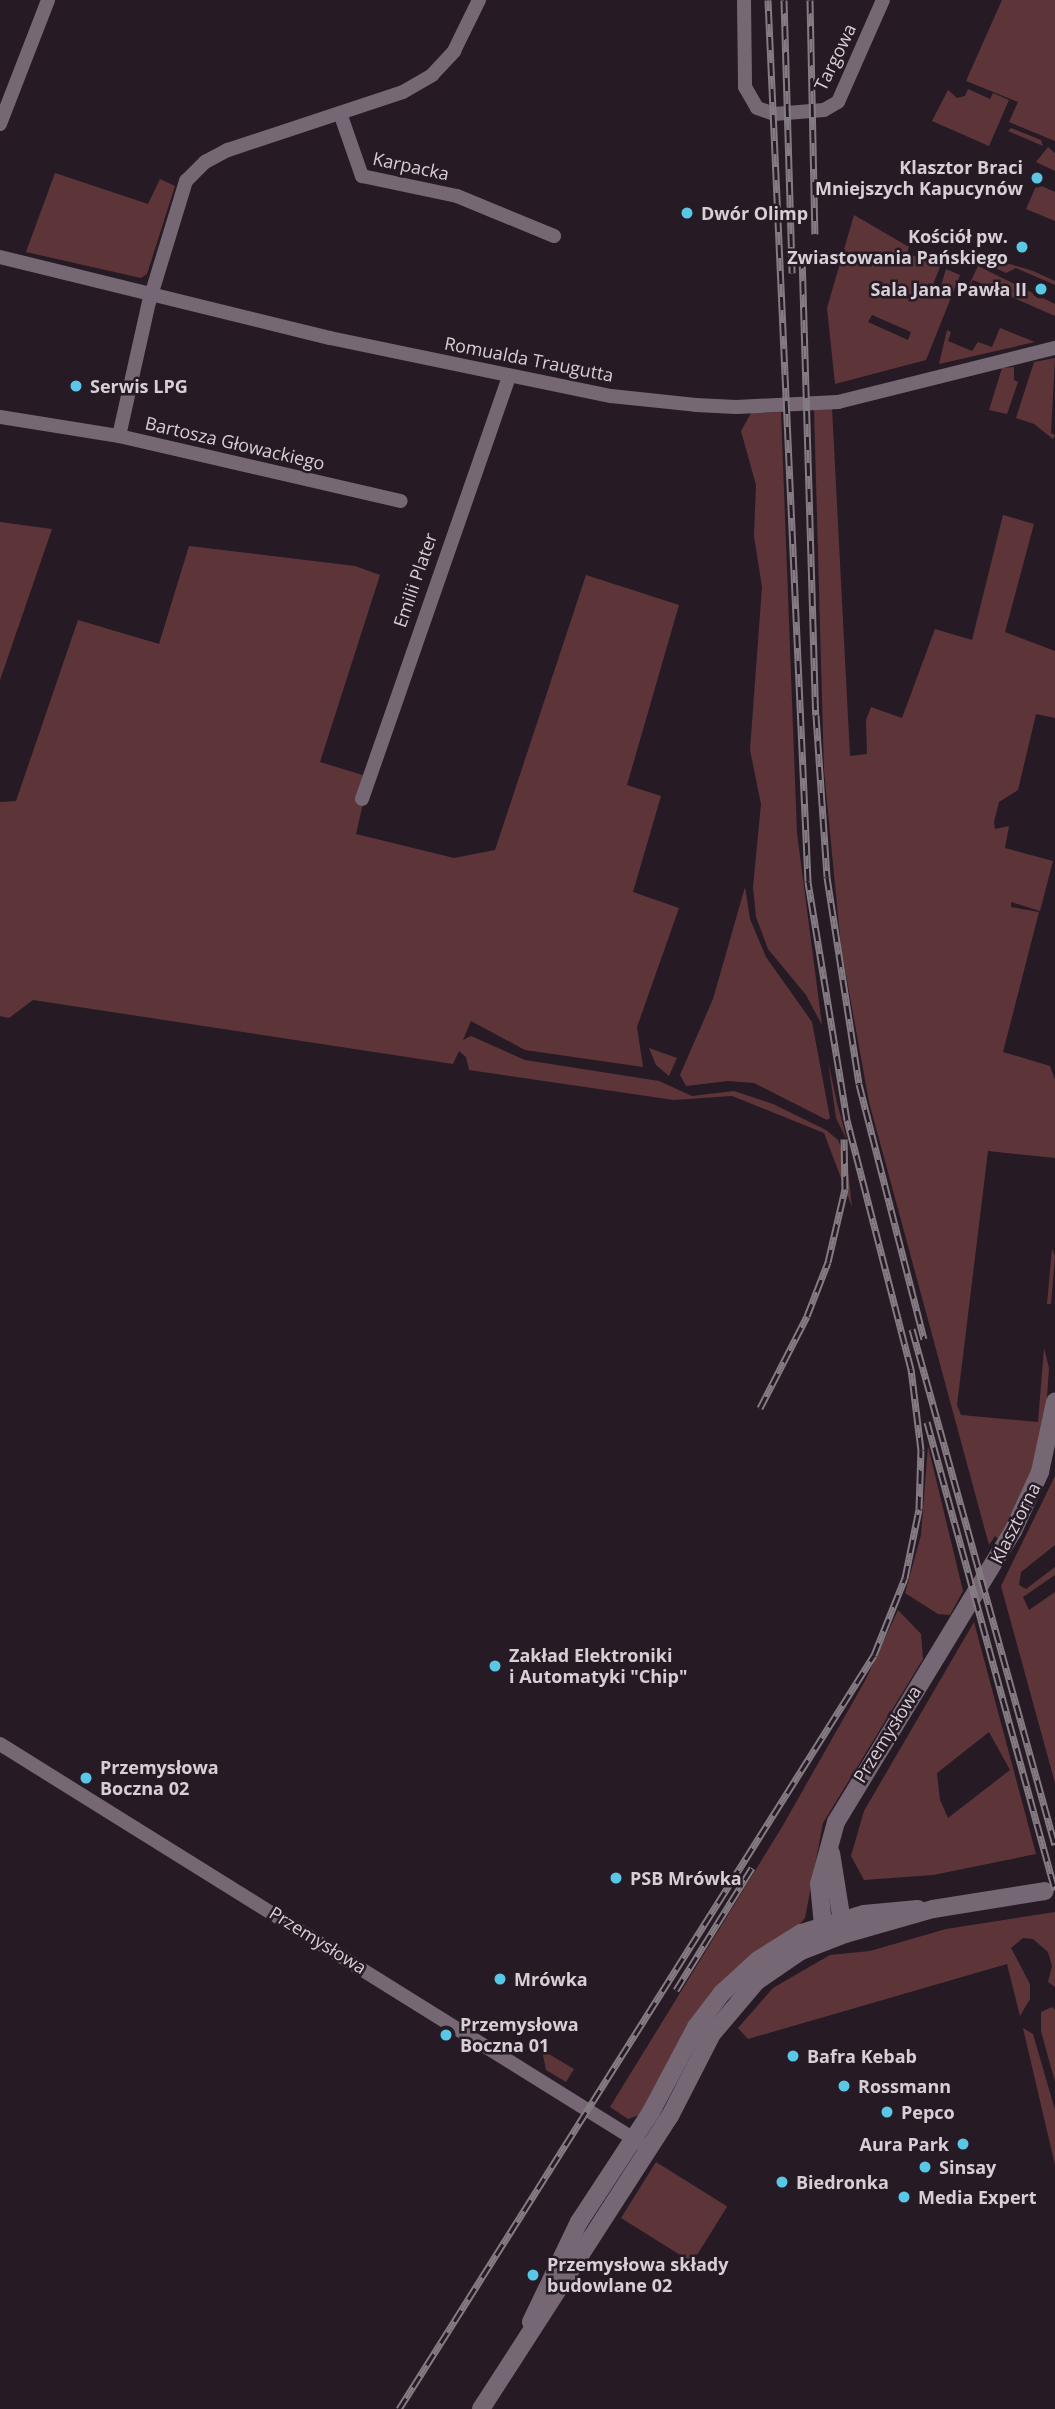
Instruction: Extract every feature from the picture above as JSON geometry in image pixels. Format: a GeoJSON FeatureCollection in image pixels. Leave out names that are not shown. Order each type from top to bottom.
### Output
{"type":"FeatureCollection","features":[{"type":"Feature","properties":{"kind":"street"},"geometry":{"type":"LineString","coordinates":[[0,124],[48,0]]}},
{"type":"Feature","properties":{"kind":"street","name":"Bartosza Głowackiego"},"geometry":{"type":"LineString","coordinates":[[401,501],[119,436],[151,294],[177,199],[186,181],[205,162],[403,92],[432,75],[454,51],[479,0]]}},
{"type":"Feature","properties":{"kind":"street","name":"Targowa"},"geometry":{"type":"LineString","coordinates":[[744,0],[745,87],[753,103],[765,112],[824,110],[838,102],[883,0]]}},
{"type":"Feature","properties":{"kind":"street","name":"Karpacka"},"geometry":{"type":"LineString","coordinates":[[341,113],[357,169],[368,179],[457,196],[554,236]]}},
{"type":"Feature","properties":{"kind":"street","name":"Romualda Traugutta"},"geometry":{"type":"LineString","coordinates":[[0,257],[330,338],[611,396],[761,406],[831,402],[1055,348]]}},
{"type":"Feature","properties":{"kind":"street","name":"Emilii Plater"},"geometry":{"type":"LineString","coordinates":[[362,799],[509,376]]}},
{"type":"Feature","properties":{"kind":"street"},"geometry":{"type":"LineString","coordinates":[[0,417],[119,436]]}},
{"type":"Feature","properties":{"kind":"street","name":"Klasztorna"},"geometry":{"type":"LineString","coordinates":[[950,1633],[1033,1490],[1048,1447],[1055,1402]]}},
{"type":"Feature","properties":{"kind":"street","name":"Przemysłowa"},"geometry":{"type":"LineString","coordinates":[[823,1933],[819,1884],[831,1839],[846,1799],[950,1633]]}},
{"type":"Feature","properties":{"kind":"street","name":"Przemysłowa"},"geometry":{"type":"LineString","coordinates":[[0,1744],[650,2149]]}},
{"type":"Feature","properties":{"kind":"street","name":"Przemysłowa"},"geometry":{"type":"LineString","coordinates":[[831,1839],[843,1926]]}},
{"type":"Feature","properties":{"kind":"street"},"geometry":{"type":"LineString","coordinates":[[527,2336],[574,2230],[634,2139],[696,2027],[722,1993],[764,1955],[843,1926],[1045,1891]]}},
{"type":"Feature","properties":{"kind":"street"},"geometry":{"type":"LineString","coordinates":[[481,2409],[650,2149],[712,2034],[740,1997],[777,1965],[823,1933]]}},
{"type":"Feature","properties":{"kind":"shaded area"},"geometry":{"type":"Polygon","coordinates":[[[1002,0],[1055,0],[1055,141],[1009,122],[1018,102],[966,81],[1002,0]]]}},
{"type":"Feature","properties":{"kind":"shaded area"},"geometry":{"type":"Polygon","coordinates":[[[968,89],[990,99],[993,93],[1009,100],[989,146],[932,121],[948,90],[957,98],[965,96],[968,89]]]}},
{"type":"Feature","properties":{"kind":"shaded area"},"geometry":{"type":"Polygon","coordinates":[[[1011,128],[1041,140],[1043,146],[1008,131],[1011,128]]]}},
{"type":"Feature","properties":{"kind":"shaded area"},"geometry":{"type":"Polygon","coordinates":[[[1048,147],[1055,153],[1055,171],[1036,162],[1048,147]]]}},
{"type":"Feature","properties":{"kind":"shaded area"},"geometry":{"type":"Polygon","coordinates":[[[55,173],[148,204],[160,179],[175,186],[147,274],[141,278],[26,252],[55,173]]]}},
{"type":"Feature","properties":{"kind":"shaded area"},"geometry":{"type":"Polygon","coordinates":[[[1037,184],[1055,192],[1055,221],[1026,209],[1037,184]]]}},
{"type":"Feature","properties":{"kind":"shaded area"},"geometry":{"type":"Polygon","coordinates":[[[854,215],[909,247],[907,253],[940,267],[930,292],[938,296],[946,269],[960,275],[926,360],[835,384],[827,308],[854,215]],[[872,315],[868,322],[908,340],[911,332],[872,315]]]}},
{"type":"Feature","properties":{"kind":"shaded area"},"geometry":{"type":"Polygon","coordinates":[[[984,256],[1033,271],[1055,281],[1055,285],[1016,268],[1006,273],[982,262],[984,256]]]}},
{"type":"Feature","properties":{"kind":"shaded area"},"geometry":{"type":"Polygon","coordinates":[[[978,266],[1055,304],[1055,316],[973,280],[967,289],[978,266]]]}},
{"type":"Feature","properties":{"kind":"shaded area"},"geometry":{"type":"Polygon","coordinates":[[[1000,328],[1035,342],[939,364],[947,330],[951,332],[948,341],[972,351],[978,342],[992,347],[1000,328]]]}},
{"type":"Feature","properties":{"kind":"shaded area"},"geometry":{"type":"Polygon","coordinates":[[[1055,358],[1051,433],[1055,435],[1053,439],[1034,424],[1016,418],[1034,362],[1055,358]]]}},
{"type":"Feature","properties":{"kind":"shaded area"},"geometry":{"type":"Polygon","coordinates":[[[1014,367],[1014,380],[1018,382],[1007,414],[989,410],[1002,368],[1014,367]]]}},
{"type":"Feature","properties":{"kind":"shaded area"},"geometry":{"type":"Polygon","coordinates":[[[832,408],[850,756],[867,754],[866,720],[871,707],[902,718],[935,629],[972,640],[1003,515],[1034,524],[1005,632],[1055,651],[1055,718],[1036,714],[1018,790],[999,802],[994,822],[995,829],[1009,826],[1005,848],[1053,861],[1040,911],[1011,902],[1011,907],[1039,912],[1003,1052],[1050,1066],[1055,1080],[1055,1158],[988,1151],[957,1405],[961,1415],[1038,1422],[1044,1348],[1049,1368],[1046,1411],[1031,1473],[999,1539],[995,1536],[989,1545],[869,1102],[841,947],[824,770],[814,409],[832,408]]]}},
{"type":"Feature","properties":{"kind":"shaded area"},"geometry":{"type":"Polygon","coordinates":[[[781,412],[797,833],[822,1025],[806,995],[768,949],[756,917],[753,887],[761,804],[750,750],[762,587],[754,536],[756,485],[741,431],[751,413],[781,412]]]}},
{"type":"Feature","properties":{"kind":"shaded area"},"geometry":{"type":"Polygon","coordinates":[[[0,522],[52,529],[0,680],[0,522]]]}},
{"type":"Feature","properties":{"kind":"shaded area"},"geometry":{"type":"Polygon","coordinates":[[[189,546],[355,566],[380,575],[320,762],[369,777],[356,834],[454,858],[495,850],[586,575],[679,605],[627,785],[661,796],[633,892],[679,908],[637,1027],[643,1067],[525,1050],[471,1021],[463,1040],[471,1036],[525,1060],[659,1081],[692,1096],[734,1091],[773,1104],[826,1130],[838,1140],[847,1162],[852,1207],[824,1133],[732,1096],[674,1100],[469,1070],[466,1057],[459,1051],[453,1064],[33,1000],[9,1018],[0,1016],[0,802],[16,801],[78,620],[159,644],[189,546]]]}},
{"type":"Feature","properties":{"kind":"shaded area"},"geometry":{"type":"Polygon","coordinates":[[[745,887],[750,919],[766,957],[812,1022],[830,1118],[827,1120],[754,1083],[728,1081],[686,1086],[680,1075],[713,999],[745,887]]]}},
{"type":"Feature","properties":{"kind":"shaded area"},"geometry":{"type":"Polygon","coordinates":[[[649,1048],[677,1058],[669,1076],[656,1065],[649,1048]]]}},
{"type":"Feature","properties":{"kind":"shaded area"},"geometry":{"type":"Polygon","coordinates":[[[828,1061],[837,1103],[847,1140],[836,1118],[828,1061]]]}},
{"type":"Feature","properties":{"kind":"shaded area"},"geometry":{"type":"Polygon","coordinates":[[[1052,1249],[1055,1256],[1051,1304],[1047,1304],[1052,1249]]]}},
{"type":"Feature","properties":{"kind":"shaded area"},"geometry":{"type":"Polygon","coordinates":[[[928,1446],[963,1591],[950,1615],[938,1614],[905,1593],[921,1535],[928,1446]]]}},
{"type":"Feature","properties":{"kind":"shaded area"},"geometry":{"type":"Polygon","coordinates":[[[1055,1476],[1055,1545],[1021,1572],[1019,1585],[1026,1589],[1055,1567],[1055,1575],[1023,1597],[1029,1610],[1055,1592],[1055,1783],[1001,1586],[1055,1476]]]}},
{"type":"Feature","properties":{"kind":"shaded area"},"geometry":{"type":"Polygon","coordinates":[[[898,1610],[921,1634],[923,1659],[823,1823],[805,1918],[794,1931],[749,1958],[642,2114],[628,2119],[610,2107],[782,1827],[866,1679],[898,1610]]]}},
{"type":"Feature","properties":{"kind":"shaded area"},"geometry":{"type":"Polygon","coordinates":[[[974,1622],[1036,1854],[933,1875],[864,1880],[851,1856],[864,1811],[974,1622]],[[989,1732],[937,1773],[940,1800],[948,1818],[1010,1770],[989,1732]]]}},
{"type":"Feature","properties":{"kind":"shaded area"},"geometry":{"type":"Polygon","coordinates":[[[1055,1912],[1055,1987],[1048,1982],[1052,1966],[1048,1952],[1033,1939],[1023,1938],[1011,1948],[1030,1984],[1030,1999],[1020,2016],[1007,1964],[748,2039],[738,2028],[773,1988],[830,1955],[870,1951],[946,1929],[1055,1912]]]}},
{"type":"Feature","properties":{"kind":"shaded area"},"geometry":{"type":"Polygon","coordinates":[[[1052,2007],[1055,2010],[1055,2082],[1041,2031],[1041,2012],[1052,2007]]]}},
{"type":"Feature","properties":{"kind":"shaded area"},"geometry":{"type":"Polygon","coordinates":[[[1023,2028],[1033,2034],[1055,2110],[1055,2165],[1023,2028]]]}},
{"type":"Feature","properties":{"kind":"shaded area"},"geometry":{"type":"Polygon","coordinates":[[[542,2050],[574,2069],[566,2082],[546,2070],[542,2050]]]}},
{"type":"Feature","properties":{"kind":"shaded area"},"geometry":{"type":"Polygon","coordinates":[[[656,2162],[727,2207],[692,2262],[621,2218],[656,2162]]]}},
{"type":"Feature","properties":{"kind":"railway"},"geometry":{"type":"LineString","coordinates":[[399,2409],[874,1655],[905,1578],[919,1509],[921,1450],[911,1369],[847,1120],[808,881],[768,0]]}},
{"type":"Feature","properties":{"kind":"railway"},"geometry":{"type":"LineString","coordinates":[[784,0],[792,273]]}},
{"type":"Feature","properties":{"kind":"railway"},"geometry":{"type":"LineString","coordinates":[[810,0],[815,234]]}},
{"type":"Feature","properties":{"kind":"railway"},"geometry":{"type":"LineString","coordinates":[[802,255],[816,715],[827,877],[859,1084],[924,1339]]}},
{"type":"Feature","properties":{"kind":"railway"},"geometry":{"type":"LineString","coordinates":[[760,1408],[807,1316],[828,1262],[845,1189],[844,1139]]}},
{"type":"Feature","properties":{"kind":"railway"},"geometry":{"type":"LineString","coordinates":[[912,1329],[1055,1845]]}},
{"type":"Feature","properties":{"kind":"railway"},"geometry":{"type":"LineString","coordinates":[[927,1422],[1055,1890]]}},
{"type":"Feature","properties":{"kind":"railway"},"geometry":{"type":"LineString","coordinates":[[676,1990],[752,1868]]}},
{"type":"Feature","properties":{"kind":"place","name":"Klasztor Braci Mniejszych Kapucynów"},"geometry":{"type":"Point","coordinates":[1037,178]}},
{"type":"Feature","properties":{"kind":"place","name":"Dwór Olimp"},"geometry":{"type":"Point","coordinates":[687,213]}},
{"type":"Feature","properties":{"kind":"place","name":"Kościół pw. Zwiastowania Pańskiego"},"geometry":{"type":"Point","coordinates":[1022,247]}},
{"type":"Feature","properties":{"kind":"place","name":"Sala Jana Pawła II"},"geometry":{"type":"Point","coordinates":[1041,289]}},
{"type":"Feature","properties":{"kind":"place","name":"Serwis LPG"},"geometry":{"type":"Point","coordinates":[76,386]}},
{"type":"Feature","properties":{"kind":"place","name":"Zakład Elektroniki i Automatyki \"Chip\""},"geometry":{"type":"Point","coordinates":[495,1666]}},
{"type":"Feature","properties":{"kind":"place","name":"Przemysłowa Boczna 02"},"geometry":{"type":"Point","coordinates":[86,1778]}},
{"type":"Feature","properties":{"kind":"place","name":"PSB Mrówka"},"geometry":{"type":"Point","coordinates":[616,1878]}},
{"type":"Feature","properties":{"kind":"place","name":"Mrówka"},"geometry":{"type":"Point","coordinates":[500,1979]}},
{"type":"Feature","properties":{"kind":"place","name":"Przemysłowa Boczna 01"},"geometry":{"type":"Point","coordinates":[446,2035]}},
{"type":"Feature","properties":{"kind":"place","name":"Bafra Kebab"},"geometry":{"type":"Point","coordinates":[793,2056]}},
{"type":"Feature","properties":{"kind":"place","name":"Rossmann"},"geometry":{"type":"Point","coordinates":[844,2086]}},
{"type":"Feature","properties":{"kind":"place","name":"Pepco"},"geometry":{"type":"Point","coordinates":[887,2112]}},
{"type":"Feature","properties":{"kind":"place","name":"Aura Park"},"geometry":{"type":"Point","coordinates":[963,2144]}},
{"type":"Feature","properties":{"kind":"place","name":"Sinsay"},"geometry":{"type":"Point","coordinates":[925,2167]}},
{"type":"Feature","properties":{"kind":"place","name":"Biedronka"},"geometry":{"type":"Point","coordinates":[782,2182]}},
{"type":"Feature","properties":{"kind":"place","name":"Media Expert"},"geometry":{"type":"Point","coordinates":[904,2197]}},
{"type":"Feature","properties":{"kind":"place","name":"Przemysłowa składy budowlane 02"},"geometry":{"type":"Point","coordinates":[533,2275]}}]}
